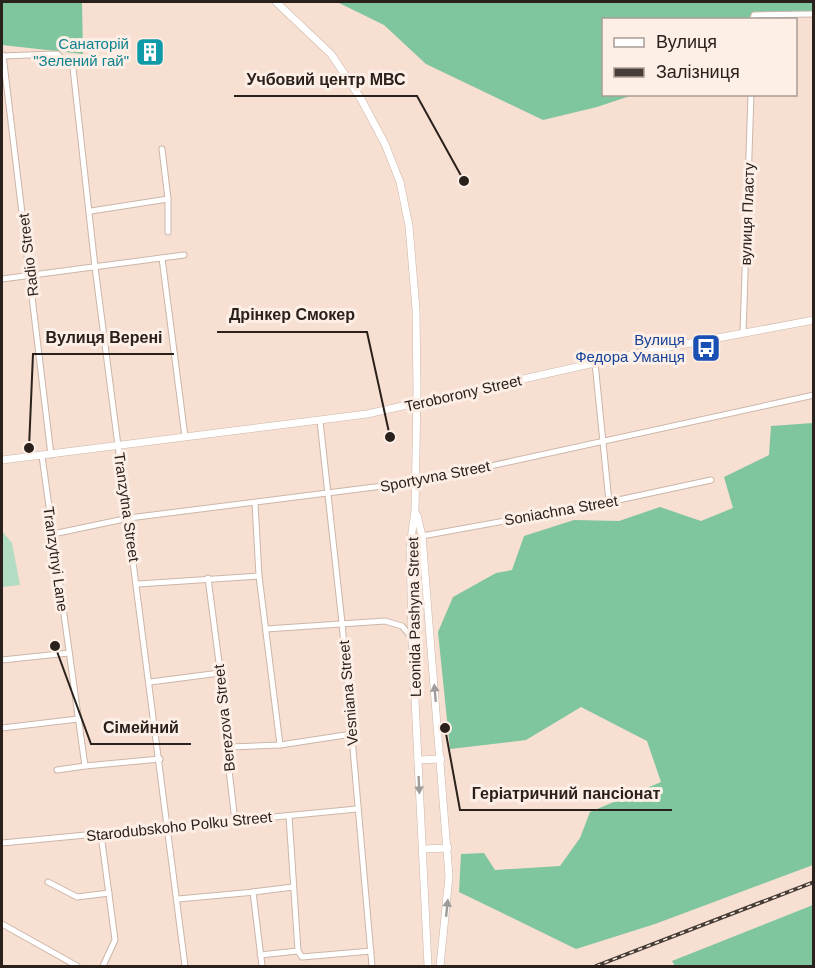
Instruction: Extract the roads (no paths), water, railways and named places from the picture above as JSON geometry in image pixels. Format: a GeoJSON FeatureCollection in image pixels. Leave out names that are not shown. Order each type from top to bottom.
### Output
{"type":"FeatureCollection","features":[{"type":"Feature","properties":{"kind":"main road"},"geometry":{"type":"LineString","coordinates":[[276,2],[332,54],[381,135],[400,182],[409,226],[414,288],[417,403],[415,510]]}},
{"type":"Feature","properties":{"kind":"main road","name":"Teroborony Street"},"geometry":{"type":"LineString","coordinates":[[2,460],[321,420],[417,403],[595,363],[813,320]]}},
{"type":"Feature","properties":{"kind":"main road","name":"Leonida Pashyna Street"},"geometry":{"type":"LineString","coordinates":[[415,510],[422,536],[448,848],[448,905],[440,966]]}},
{"type":"Feature","properties":{"kind":"main road","name":"Leonida Pashyna Street"},"geometry":{"type":"LineString","coordinates":[[415,510],[411,538],[412,638],[428,966]]}},
{"type":"Feature","properties":{"kind":"main road"},"geometry":{"type":"LineString","coordinates":[[418,760],[441,759]]}},
{"type":"Feature","properties":{"kind":"main road"},"geometry":{"type":"LineString","coordinates":[[423,849],[448,848]]}},
{"type":"Feature","properties":{"kind":"street"},"geometry":{"type":"LineString","coordinates":[[754,17],[813,14]]}},
{"type":"Feature","properties":{"kind":"street","name":"Tranzytna Street"},"geometry":{"type":"LineString","coordinates":[[2,55],[57,54],[73,68],[91,211],[95,267],[138,584],[185,966]]}},
{"type":"Feature","properties":{"kind":"street","name":"Radio Street"},"geometry":{"type":"LineString","coordinates":[[2,55],[31,275],[51,455]]}},
{"type":"Feature","properties":{"kind":"street","name":"вулиця Пласту"},"geometry":{"type":"LineString","coordinates":[[743,333],[751,96]]}},
{"type":"Feature","properties":{"kind":"street"},"geometry":{"type":"LineString","coordinates":[[162,149],[168,199],[168,232]]}},
{"type":"Feature","properties":{"kind":"street"},"geometry":{"type":"LineString","coordinates":[[91,211],[168,199]]}},
{"type":"Feature","properties":{"kind":"street"},"geometry":{"type":"LineString","coordinates":[[2,279],[184,255]]}},
{"type":"Feature","properties":{"kind":"street"},"geometry":{"type":"LineString","coordinates":[[162,258],[185,437]]}},
{"type":"Feature","properties":{"kind":"street"},"geometry":{"type":"LineString","coordinates":[[595,363],[609,502]]}},
{"type":"Feature","properties":{"kind":"street","name":"Sportyvna Street"},"geometry":{"type":"LineString","coordinates":[[53,534],[129,518],[415,482],[813,395]]}},
{"type":"Feature","properties":{"kind":"street","name":"Vesniana Street"},"geometry":{"type":"LineString","coordinates":[[321,420],[330,494],[372,966]]}},
{"type":"Feature","properties":{"kind":"street","name":"Tranzytnyi Lane"},"geometry":{"type":"LineString","coordinates":[[42,456],[85,766]]}},
{"type":"Feature","properties":{"kind":"street","name":"Soniachna Street"},"geometry":{"type":"LineString","coordinates":[[411,538],[609,502],[711,480]]}},
{"type":"Feature","properties":{"kind":"street"},"geometry":{"type":"LineString","coordinates":[[255,503],[259,576],[280,745]]}},
{"type":"Feature","properties":{"kind":"street"},"geometry":{"type":"LineString","coordinates":[[138,584],[259,576]]}},
{"type":"Feature","properties":{"kind":"street","name":"Berezova Street"},"geometry":{"type":"LineString","coordinates":[[208,578],[230,747],[227,753],[235,821]]}},
{"type":"Feature","properties":{"kind":"street"},"geometry":{"type":"LineString","coordinates":[[266,629],[385,621],[402,626],[412,638]]}},
{"type":"Feature","properties":{"kind":"street"},"geometry":{"type":"LineString","coordinates":[[2,660],[69,652]]}},
{"type":"Feature","properties":{"kind":"street"},"geometry":{"type":"LineString","coordinates":[[150,682],[220,673]]}},
{"type":"Feature","properties":{"kind":"street"},"geometry":{"type":"LineString","coordinates":[[2,728],[78,719]]}},
{"type":"Feature","properties":{"kind":"street"},"geometry":{"type":"LineString","coordinates":[[230,747],[280,745],[352,734]]}},
{"type":"Feature","properties":{"kind":"street"},"geometry":{"type":"LineString","coordinates":[[57,770],[160,759]]}},
{"type":"Feature","properties":{"kind":"street","name":"Starodubskoho Polku Street"},"geometry":{"type":"LineString","coordinates":[[2,843],[357,809]]}},
{"type":"Feature","properties":{"kind":"street"},"geometry":{"type":"LineString","coordinates":[[289,816],[297,951],[303,957],[371,951]]}},
{"type":"Feature","properties":{"kind":"street"},"geometry":{"type":"LineString","coordinates":[[102,834],[115,940],[103,966]]}},
{"type":"Feature","properties":{"kind":"street"},"geometry":{"type":"LineString","coordinates":[[48,882],[76,897],[109,893]]}},
{"type":"Feature","properties":{"kind":"street"},"geometry":{"type":"LineString","coordinates":[[178,899],[293,887]]}},
{"type":"Feature","properties":{"kind":"street"},"geometry":{"type":"LineString","coordinates":[[256,891],[253,892],[262,966]]}},
{"type":"Feature","properties":{"kind":"street"},"geometry":{"type":"LineString","coordinates":[[2,924],[77,966]]}},
{"type":"Feature","properties":{"kind":"street"},"geometry":{"type":"LineString","coordinates":[[261,955],[297,951]]}},
{"type":"Feature","properties":{"kind":"railway"},"geometry":{"type":"LineString","coordinates":[[596,966],[814,882]]}},
{"type":"Feature","properties":{"kind":"place","name":"Санаторій \"Зелений гай\""},"geometry":{"type":"Point","coordinates":[150,52]}},
{"type":"Feature","properties":{"kind":"place","name":"Учбовий центр МВС"},"geometry":{"type":"Point","coordinates":[464,181]}},
{"type":"Feature","properties":{"kind":"place","name":"Вулиця Федора Уманця"},"geometry":{"type":"Point","coordinates":[706,348]}},
{"type":"Feature","properties":{"kind":"place","name":"Дрінкер Смокер"},"geometry":{"type":"Point","coordinates":[390,437]}},
{"type":"Feature","properties":{"kind":"place","name":"Вулиця Верені"},"geometry":{"type":"Point","coordinates":[29,448]}},
{"type":"Feature","properties":{"kind":"place","name":"Сімейний"},"geometry":{"type":"Point","coordinates":[55,646]}},
{"type":"Feature","properties":{"kind":"place","name":"Геріатричний пансіонат"},"geometry":{"type":"Point","coordinates":[445,728]}}]}
